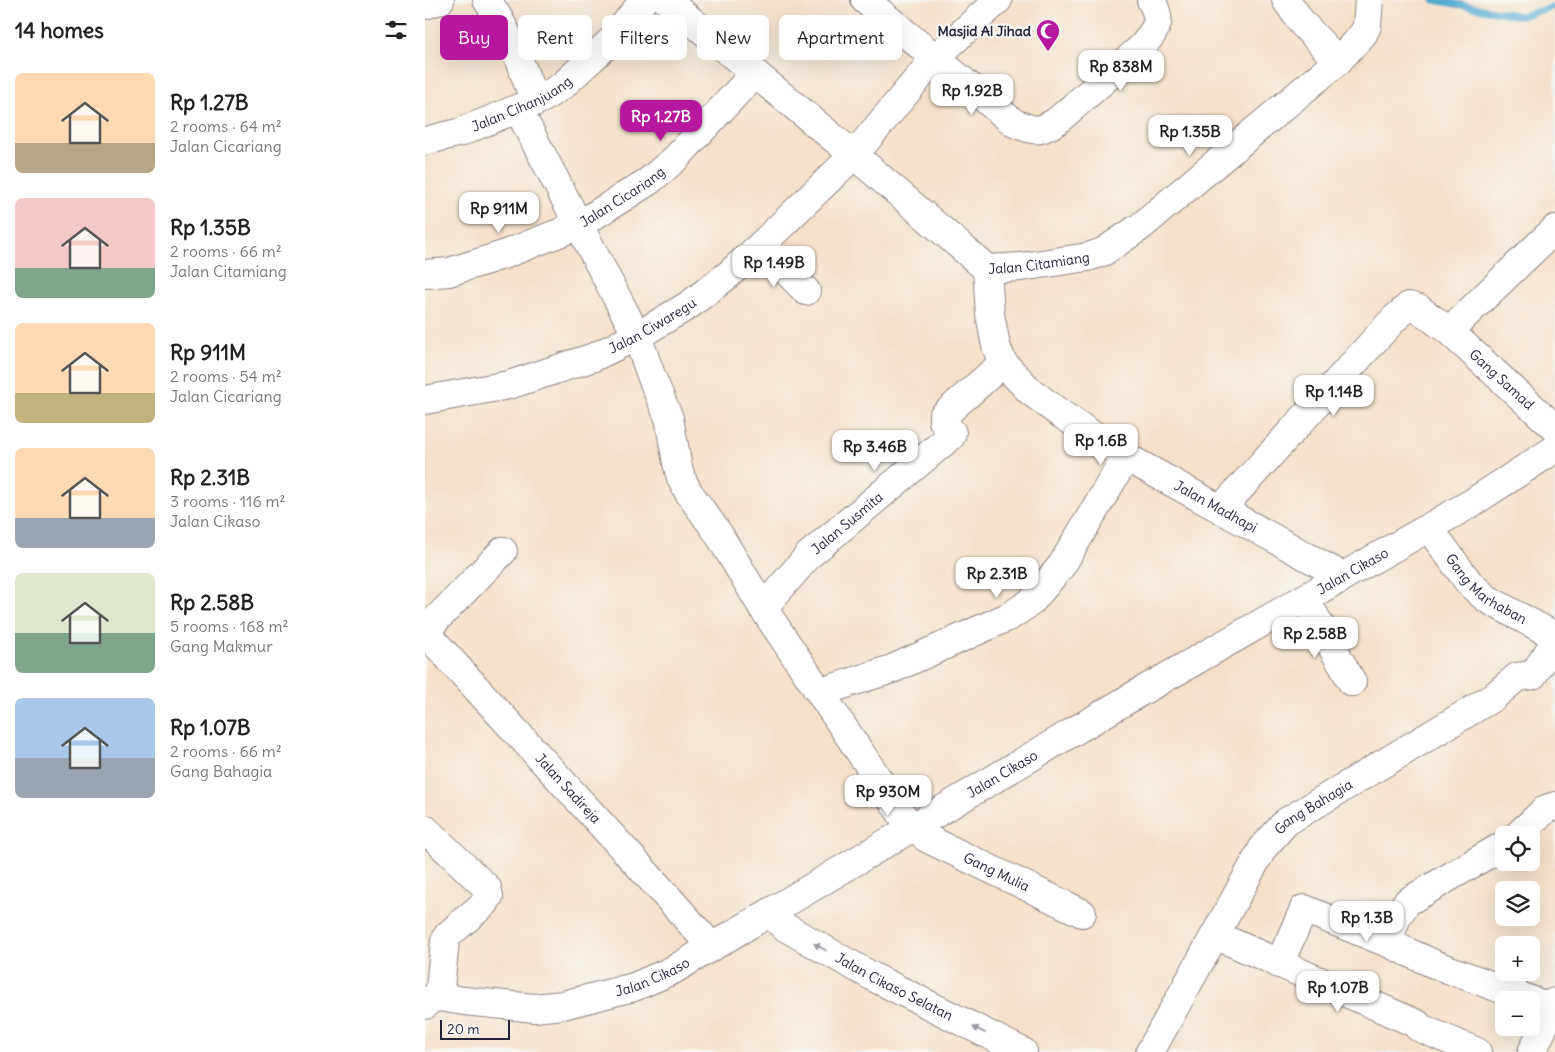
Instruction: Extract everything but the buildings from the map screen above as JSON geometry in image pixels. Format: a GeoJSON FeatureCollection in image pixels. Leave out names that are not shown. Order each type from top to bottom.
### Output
{"type":"FeatureCollection","features":[{"type":"Feature","properties":{"kind":"street"},"geometry":{"type":"LineString","coordinates":[[425,6],[440,0]]}},
{"type":"Feature","properties":{"kind":"street"},"geometry":{"type":"LineString","coordinates":[[487,0],[495,11],[506,34],[527,106],[579,225],[637,336],[651,378],[669,418],[681,478],[718,533],[763,608],[815,688],[914,826]]}},
{"type":"Feature","properties":{"kind":"street","name":"Jalan Cihanjuang"},"geometry":{"type":"LineString","coordinates":[[425,142],[461,132],[527,106],[563,85],[613,39],[645,0]]}},
{"type":"Feature","properties":{"kind":"street","name":"Jalan Citamiang"},"geometry":{"type":"LineString","coordinates":[[666,0],[987,269],[1021,267],[1088,257],[1103,252],[1140,227],[1338,61],[1363,34],[1367,26],[1369,0]]}},
{"type":"Feature","properties":{"kind":"street"},"geometry":{"type":"LineString","coordinates":[[865,0],[1014,123],[1034,130],[1046,128],[1057,121],[1143,46],[1157,24],[1154,6]]}},
{"type":"Feature","properties":{"kind":"street","name":"Jalan Ciwaregu"},"geometry":{"type":"LineString","coordinates":[[425,400],[509,385],[594,358],[637,336],[689,305],[761,245],[853,155],[935,58],[998,0]]}},
{"type":"Feature","properties":{"kind":"street"},"geometry":{"type":"LineString","coordinates":[[1287,0],[1302,22],[1338,61]]}},
{"type":"Feature","properties":{"kind":"street","name":"Jalan Cicariang"},"geometry":{"type":"LineString","coordinates":[[425,274],[449,272],[503,255],[579,225],[649,181],[675,159],[755,73]]}},
{"type":"Feature","properties":{"kind":"street"},"geometry":{"type":"LineString","coordinates":[[1449,331],[1553,234]]}},
{"type":"Feature","properties":{"kind":"street"},"geometry":{"type":"LineString","coordinates":[[761,245],[806,291]]}},
{"type":"Feature","properties":{"kind":"street","name":"Jalan Madhapi"},"geometry":{"type":"LineString","coordinates":[[987,269],[996,346],[1003,363],[1030,392],[1126,457],[1333,571],[1339,580]]}},
{"type":"Feature","properties":{"kind":"street","name":"Gang Samad"},"geometry":{"type":"LineString","coordinates":[[1221,509],[1393,320],[1409,306],[1419,309],[1449,331],[1555,428]]}},
{"type":"Feature","properties":{"kind":"street","name":"Jalan Susmita"},"geometry":{"type":"LineString","coordinates":[[763,608],[809,554],[951,436],[952,433],[943,421],[943,416],[1003,363]]}},
{"type":"Feature","properties":{"kind":"street","name":"Jalan Cikaso"},"geometry":{"type":"LineString","coordinates":[[429,999],[535,1008],[563,1005],[635,987],[673,970],[1135,695],[1470,504],[1555,449]]}},
{"type":"Feature","properties":{"kind":"street"},"geometry":{"type":"LineString","coordinates":[[815,688],[827,690],[892,669],[1010,616],[1031,602],[1062,565],[1126,457]]}},
{"type":"Feature","properties":{"kind":"street","name":"Gang Marhaban"},"geometry":{"type":"LineString","coordinates":[[1429,528],[1470,584],[1487,599],[1555,636]]}},
{"type":"Feature","properties":{"kind":"street"},"geometry":{"type":"LineString","coordinates":[[425,632],[503,551]]}},
{"type":"Feature","properties":{"kind":"street"},"geometry":{"type":"LineString","coordinates":[[1305,599],[1352,682]]}},
{"type":"Feature","properties":{"kind":"street","name":"Jalan Sadireja"},"geometry":{"type":"LineString","coordinates":[[425,632],[711,946]]}},
{"type":"Feature","properties":{"kind":"street","name":"Gang Bahagia"},"geometry":{"type":"LineString","coordinates":[[1149,1052],[1263,848],[1286,822],[1492,698],[1517,677],[1533,675],[1555,642]]}},
{"type":"Feature","properties":{"kind":"street"},"geometry":{"type":"LineString","coordinates":[[1528,826],[1546,809],[1555,806]]}},
{"type":"Feature","properties":{"kind":"street","name":"Gang Mulia"},"geometry":{"type":"LineString","coordinates":[[914,826],[926,838],[1082,913]]}},
{"type":"Feature","properties":{"kind":"street"},"geometry":{"type":"LineString","coordinates":[[425,829],[487,888],[489,896],[485,903],[448,935],[429,999]]}},
{"type":"Feature","properties":{"kind":"street"},"geometry":{"type":"LineString","coordinates":[[1388,943],[1397,917],[1407,902],[1495,851]]}},
{"type":"Feature","properties":{"kind":"street"},"geometry":{"type":"LineString","coordinates":[[1279,964],[1304,909],[1451,971],[1554,1005],[1532,1052]]}},
{"type":"Feature","properties":{"kind":"street","name":"Jalan Cikaso Selatan"},"geometry":{"type":"LineString","coordinates":[[770,913],[783,926],[875,978],[1023,1052]]}},
{"type":"Feature","properties":{"kind":"street"},"geometry":{"type":"LineString","coordinates":[[1215,935],[1417,1024],[1418,1028],[1477,1052]]}},
{"type":"Feature","properties":{"kind":"waterway"},"geometry":{"type":"LineString","coordinates":[[1434,0],[1521,16],[1555,6]]}},
{"type":"Feature","properties":{"kind":"place","name":"Masjid Al Jihad"},"geometry":{"type":"Point","coordinates":[1048,52]}}]}
